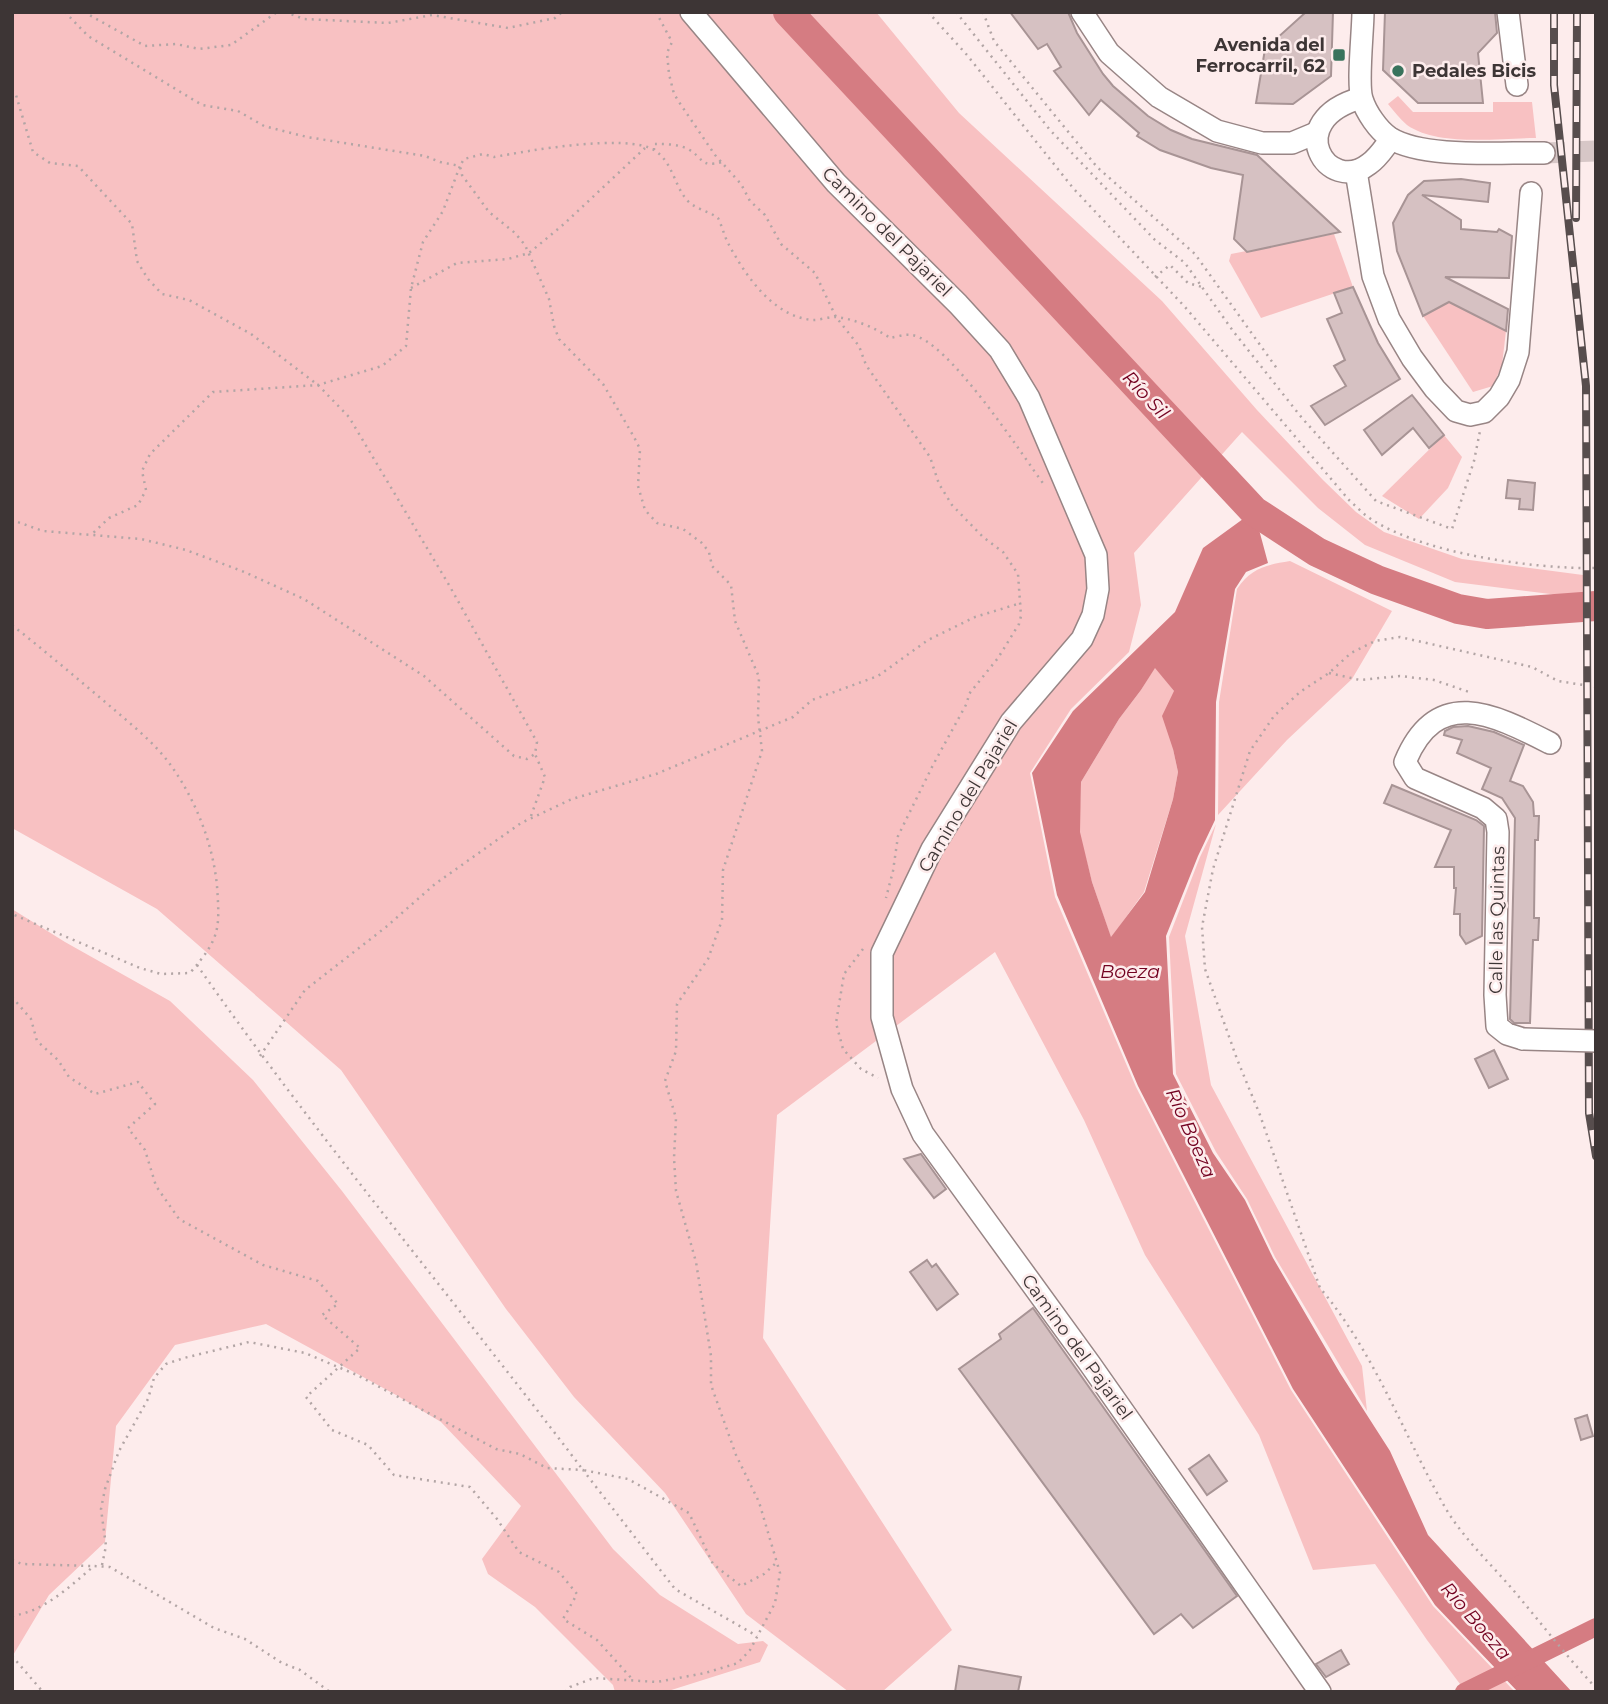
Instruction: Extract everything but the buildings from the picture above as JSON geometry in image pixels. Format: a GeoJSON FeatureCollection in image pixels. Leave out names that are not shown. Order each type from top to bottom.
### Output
{"type":"FeatureCollection","features":[{"type":"Feature","properties":{"kind":"street","name":"Camino del Pajariel"},"geometry":{"type":"LineString","coordinates":[[691,12],[836,183],[958,304],[1000,350],[1029,398],[1096,555],[1098,589],[1093,615],[1082,639],[1012,722],[932,849],[882,953],[882,1017],[902,1089],[923,1134],[1090,1364],[1320,1692]]}},
{"type":"Feature","properties":{"kind":"street"},"geometry":{"type":"LineString","coordinates":[[1082,12],[1110,53],[1159,97],[1217,131],[1262,143],[1292,143],[1316,133]]}},
{"type":"Feature","properties":{"kind":"street"},"geometry":{"type":"LineString","coordinates":[[1363,12],[1360,85],[1362,98],[1382,132],[1391,139],[1413,147],[1433,150],[1544,153]]}},
{"type":"Feature","properties":{"kind":"street"},"geometry":{"type":"LineString","coordinates":[[1508,12],[1517,85]]}},
{"type":"Feature","properties":{"kind":"street"},"geometry":{"type":"LineString","coordinates":[[1362,98],[1346,102],[1324,117],[1316,133],[1322,157],[1333,168],[1345,172],[1356,171],[1368,166],[1391,139]]}},
{"type":"Feature","properties":{"kind":"street"},"geometry":{"type":"LineString","coordinates":[[1356,171],[1373,276],[1389,319],[1412,358],[1435,389],[1456,411],[1470,415],[1484,412],[1499,397],[1509,380],[1518,352],[1531,193]]}},
{"type":"Feature","properties":{"kind":"street","name":"Calle las Quintas"},"geometry":{"type":"LineString","coordinates":[[1550,743],[1482,714],[1447,714],[1433,722],[1421,734],[1405,762],[1415,778],[1483,807],[1496,820],[1497,1026],[1507,1034],[1523,1039],[1596,1041]]}},
{"type":"Feature","properties":{"kind":"path"},"geometry":{"type":"LineString","coordinates":[[65,12],[88,36],[202,105],[238,111],[264,126],[307,137],[425,156],[460,166]]}},
{"type":"Feature","properties":{"kind":"path"},"geometry":{"type":"LineString","coordinates":[[84,12],[145,46],[176,44],[199,49],[231,45],[277,12]]}},
{"type":"Feature","properties":{"kind":"path"},"geometry":{"type":"LineString","coordinates":[[285,12],[304,19],[388,23],[432,15],[508,28],[555,18],[562,12]]}},
{"type":"Feature","properties":{"kind":"path"},"geometry":{"type":"LineString","coordinates":[[656,12],[671,42],[667,63],[674,94],[722,162],[741,184],[750,201],[765,215],[781,244],[815,273],[835,317],[859,346],[866,365],[930,457],[939,484],[952,505],[989,542],[1003,552],[1014,566],[1019,579],[1021,616],[1016,633],[969,694],[967,703],[909,810],[898,836],[885,901]]}},
{"type":"Feature","properties":{"kind":"path"},"geometry":{"type":"LineString","coordinates":[[928,12],[967,55],[1073,188],[1185,307],[1349,500],[1373,521],[1437,547],[1560,568],[1596,568]]}},
{"type":"Feature","properties":{"kind":"path"},"geometry":{"type":"LineString","coordinates":[[956,12],[1050,130],[1155,240],[1185,263],[1302,418],[1376,501],[1452,529],[1474,461],[1484,412]]}},
{"type":"Feature","properties":{"kind":"path"},"geometry":{"type":"LineString","coordinates":[[983,12],[994,41],[1097,167],[1195,254],[1278,370]]}},
{"type":"Feature","properties":{"kind":"path"},"geometry":{"type":"LineString","coordinates":[[12,90],[16,95],[33,152],[50,163],[78,166],[132,224],[137,261],[148,279],[162,294],[189,300],[251,334],[318,385],[349,417],[537,743],[536,754],[545,777],[530,818]]}},
{"type":"Feature","properties":{"kind":"path"},"geometry":{"type":"LineString","coordinates":[[89,536],[109,518],[138,505],[146,490],[142,471],[150,454],[213,392],[318,385],[382,366],[406,346],[411,288],[422,242],[443,211],[464,159],[483,153],[494,157],[583,143],[621,144],[654,150],[671,169],[687,201],[718,218],[727,242],[749,278],[773,304],[812,320],[847,318],[878,330],[890,338],[912,334],[933,344],[1004,428],[1052,496],[1071,496]]}},
{"type":"Feature","properties":{"kind":"path"},"geometry":{"type":"LineString","coordinates":[[654,150],[654,144],[675,145],[687,149],[698,160],[710,165],[722,162]]}},
{"type":"Feature","properties":{"kind":"path"},"geometry":{"type":"LineString","coordinates":[[411,288],[457,263],[508,259],[529,253],[645,148]]}},
{"type":"Feature","properties":{"kind":"path"},"geometry":{"type":"LineString","coordinates":[[460,166],[462,175],[489,212],[515,233],[529,253],[549,299],[559,339],[603,384],[634,436],[640,449],[638,486],[645,510],[657,523],[683,529],[702,543],[709,552],[712,566],[731,585],[735,621],[759,677],[762,751],[723,870],[722,920],[708,959],[677,1004],[676,1051],[665,1081],[676,1118],[676,1191],[696,1262],[710,1356],[711,1385],[736,1455],[759,1502],[780,1573],[775,1603],[750,1650],[738,1663],[705,1673],[657,1682],[594,1678],[570,1687],[565,1692]]}},
{"type":"Feature","properties":{"kind":"path"},"geometry":{"type":"LineString","coordinates":[[1155,276],[1170,265],[1188,283],[1202,287]]}},
{"type":"Feature","properties":{"kind":"path"},"geometry":{"type":"LineString","coordinates":[[12,520],[43,531],[141,539],[186,550],[242,571],[304,599],[424,676],[514,756],[527,759],[536,754]]}},
{"type":"Feature","properties":{"kind":"path"},"geometry":{"type":"LineString","coordinates":[[260,1056],[305,990],[386,927],[435,884],[521,822],[572,799],[656,774],[793,717],[812,700],[878,676],[928,640],[975,617],[1021,603]]}},
{"type":"Feature","properties":{"kind":"path"},"geometry":{"type":"LineString","coordinates":[[12,625],[141,733],[172,766],[194,805],[210,845],[218,906],[217,935],[190,973],[161,974],[140,968],[12,914]]}},
{"type":"Feature","properties":{"kind":"path"},"geometry":{"type":"LineString","coordinates":[[1596,687],[1558,681],[1532,667],[1400,637],[1375,641],[1351,653],[1329,673],[1300,692],[1274,716],[1250,751],[1213,869],[1202,927],[1205,969],[1260,1115],[1320,1288],[1339,1309],[1374,1369],[1447,1510],[1540,1625],[1596,1688]]}},
{"type":"Feature","properties":{"kind":"path"},"geometry":{"type":"LineString","coordinates":[[1329,673],[1360,680],[1401,676],[1434,680],[1480,695]]}},
{"type":"Feature","properties":{"kind":"path"},"geometry":{"type":"LineString","coordinates":[[868,941],[844,974],[836,1023],[843,1049],[861,1069],[902,1089]]}},
{"type":"Feature","properties":{"kind":"path"},"geometry":{"type":"LineString","coordinates":[[197,965],[260,1056],[466,1317],[675,1589],[757,1636]]}},
{"type":"Feature","properties":{"kind":"path"},"geometry":{"type":"LineString","coordinates":[[12,997],[31,1019],[37,1041],[58,1060],[69,1077],[95,1094],[138,1082],[155,1104],[128,1128],[145,1150],[156,1186],[179,1219],[263,1265],[318,1281],[338,1304],[322,1315],[360,1348],[306,1397],[332,1430],[369,1445],[394,1475],[470,1487],[497,1519],[519,1552],[559,1572],[577,1594],[563,1619],[597,1640],[633,1681]]}},
{"type":"Feature","properties":{"kind":"path"},"geometry":{"type":"LineString","coordinates":[[102,1565],[106,1546],[102,1509],[105,1489],[119,1451],[148,1399],[154,1378],[166,1364],[249,1342],[305,1353],[357,1375],[496,1450],[520,1454],[547,1468],[583,1470],[628,1479],[689,1513],[713,1564],[741,1586],[764,1574],[777,1563]]}},
{"type":"Feature","properties":{"kind":"path"},"geometry":{"type":"LineString","coordinates":[[12,1560],[22,1564],[102,1565],[128,1577],[214,1628],[244,1639],[282,1663],[300,1670],[330,1692]]}},
{"type":"Feature","properties":{"kind":"path"},"geometry":{"type":"LineString","coordinates":[[12,1616],[27,1614],[48,1603],[94,1566]]}},
{"type":"Feature","properties":{"kind":"path"},"geometry":{"type":"LineString","coordinates":[[12,1656],[43,1692]]}},
{"type":"Feature","properties":{"kind":"shaded area"},"geometry":{"type":"Polygon","coordinates":[[[12,12],[876,12],[959,113],[1162,301],[1257,410],[1356,512],[1384,532],[1462,559],[1583,575],[1583,598],[1455,582],[1365,545],[1318,508],[1242,432],[1134,553],[1141,605],[1129,652],[1071,709],[1030,773],[1055,897],[1136,1087],[1291,1390],[1433,1606],[1515,1692],[1466,1692],[1375,1564],[1313,1570],[1259,1435],[1145,1255],[1084,1120],[995,952],[777,1115],[763,1338],[952,1630],[882,1692],[849,1692],[746,1614],[665,1493],[574,1397],[506,1309],[341,1070],[157,909],[12,828],[12,12]]]}},
{"type":"Feature","properties":{"kind":"shaded area"},"geometry":{"type":"Polygon","coordinates":[[[1398,96],[1413,112],[1493,112],[1493,102],[1532,102],[1536,138],[1469,140],[1420,132],[1399,118],[1388,104],[1398,96]]]}},
{"type":"Feature","properties":{"kind":"shaded area"},"geometry":{"type":"Polygon","coordinates":[[[1334,234],[1353,287],[1261,318],[1229,261],[1231,254],[1334,234]]]}},
{"type":"Feature","properties":{"kind":"shaded area"},"geometry":{"type":"Polygon","coordinates":[[[1449,302],[1506,331],[1502,365],[1493,386],[1473,392],[1423,316],[1449,302]]]}},
{"type":"Feature","properties":{"kind":"shaded area"},"geometry":{"type":"Polygon","coordinates":[[[1444,435],[1462,457],[1448,488],[1419,519],[1382,496],[1444,435]]]}},
{"type":"Feature","properties":{"kind":"shaded area"},"geometry":{"type":"Polygon","coordinates":[[[1290,561],[1392,611],[1352,679],[1287,740],[1218,815],[1219,702],[1237,589],[1254,572],[1290,561]]]}},
{"type":"Feature","properties":{"kind":"shaded area"},"geometry":{"type":"Polygon","coordinates":[[[1155,667],[1174,691],[1173,749],[1178,772],[1173,799],[1144,892],[1111,938],[1079,832],[1081,782],[1119,719],[1155,667]]]}},
{"type":"Feature","properties":{"kind":"shaded area"},"geometry":{"type":"Polygon","coordinates":[[[1216,824],[1185,936],[1211,1085],[1362,1366],[1367,1411],[1275,1257],[1247,1199],[1216,1152],[1176,1074],[1169,937],[1216,824]]]}},
{"type":"Feature","properties":{"kind":"shaded area"},"geometry":{"type":"Polygon","coordinates":[[[12,909],[170,1001],[253,1080],[342,1191],[613,1549],[660,1595],[738,1644],[763,1641],[768,1645],[760,1662],[665,1692],[615,1692],[613,1685],[535,1607],[488,1574],[482,1559],[521,1506],[441,1422],[266,1324],[175,1345],[116,1426],[105,1542],[49,1595],[12,1657],[12,909]]]}},
{"type":"Feature","properties":{"kind":"water","name":"Boeza"},"geometry":{"type":"Polygon","coordinates":[[[1254,511],[1268,563],[1246,572],[1235,589],[1216,702],[1215,820],[1166,936],[1173,1074],[1213,1153],[1245,1200],[1273,1258],[1340,1373],[1390,1451],[1428,1535],[1572,1692],[1518,1692],[1435,1605],[1293,1389],[1138,1086],[1057,895],[1032,773],[1073,711],[1175,612],[1203,548],[1254,511]],[[1155,668],[1119,719],[1081,782],[1080,832],[1092,882],[1111,937],[1145,892],[1173,799],[1178,772],[1162,716],[1174,691],[1155,668]]]}},
{"type":"Feature","properties":{"kind":"waterway","name":"Río Sil"},"geometry":{"type":"LineString","coordinates":[[788,12],[1254,511],[1317,552],[1377,580],[1458,609],[1487,614],[1596,606]]}},
{"type":"Feature","properties":{"kind":"waterway","name":"Río Boeza"},"geometry":{"type":"LineString","coordinates":[[1464,1692],[1596,1627]]}},
{"type":"Feature","properties":{"kind":"tunnel"},"geometry":{"type":"LineString","coordinates":[[1544,153],[1596,151]]}},
{"type":"Feature","properties":{"kind":"railway"},"geometry":{"type":"LineString","coordinates":[[1554,12],[1554,85],[1586,386],[1589,1113],[1596,1156]]}},
{"type":"Feature","properties":{"kind":"railway"},"geometry":{"type":"LineString","coordinates":[[1576,218],[1577,12]]}},
{"type":"Feature","properties":{"kind":"place","name":"Avenida del Ferrocarril, 62"},"geometry":{"type":"Point","coordinates":[1339,55]}},
{"type":"Feature","properties":{"kind":"place","name":"Pedales Bicis"},"geometry":{"type":"Point","coordinates":[1398,71]}}]}
